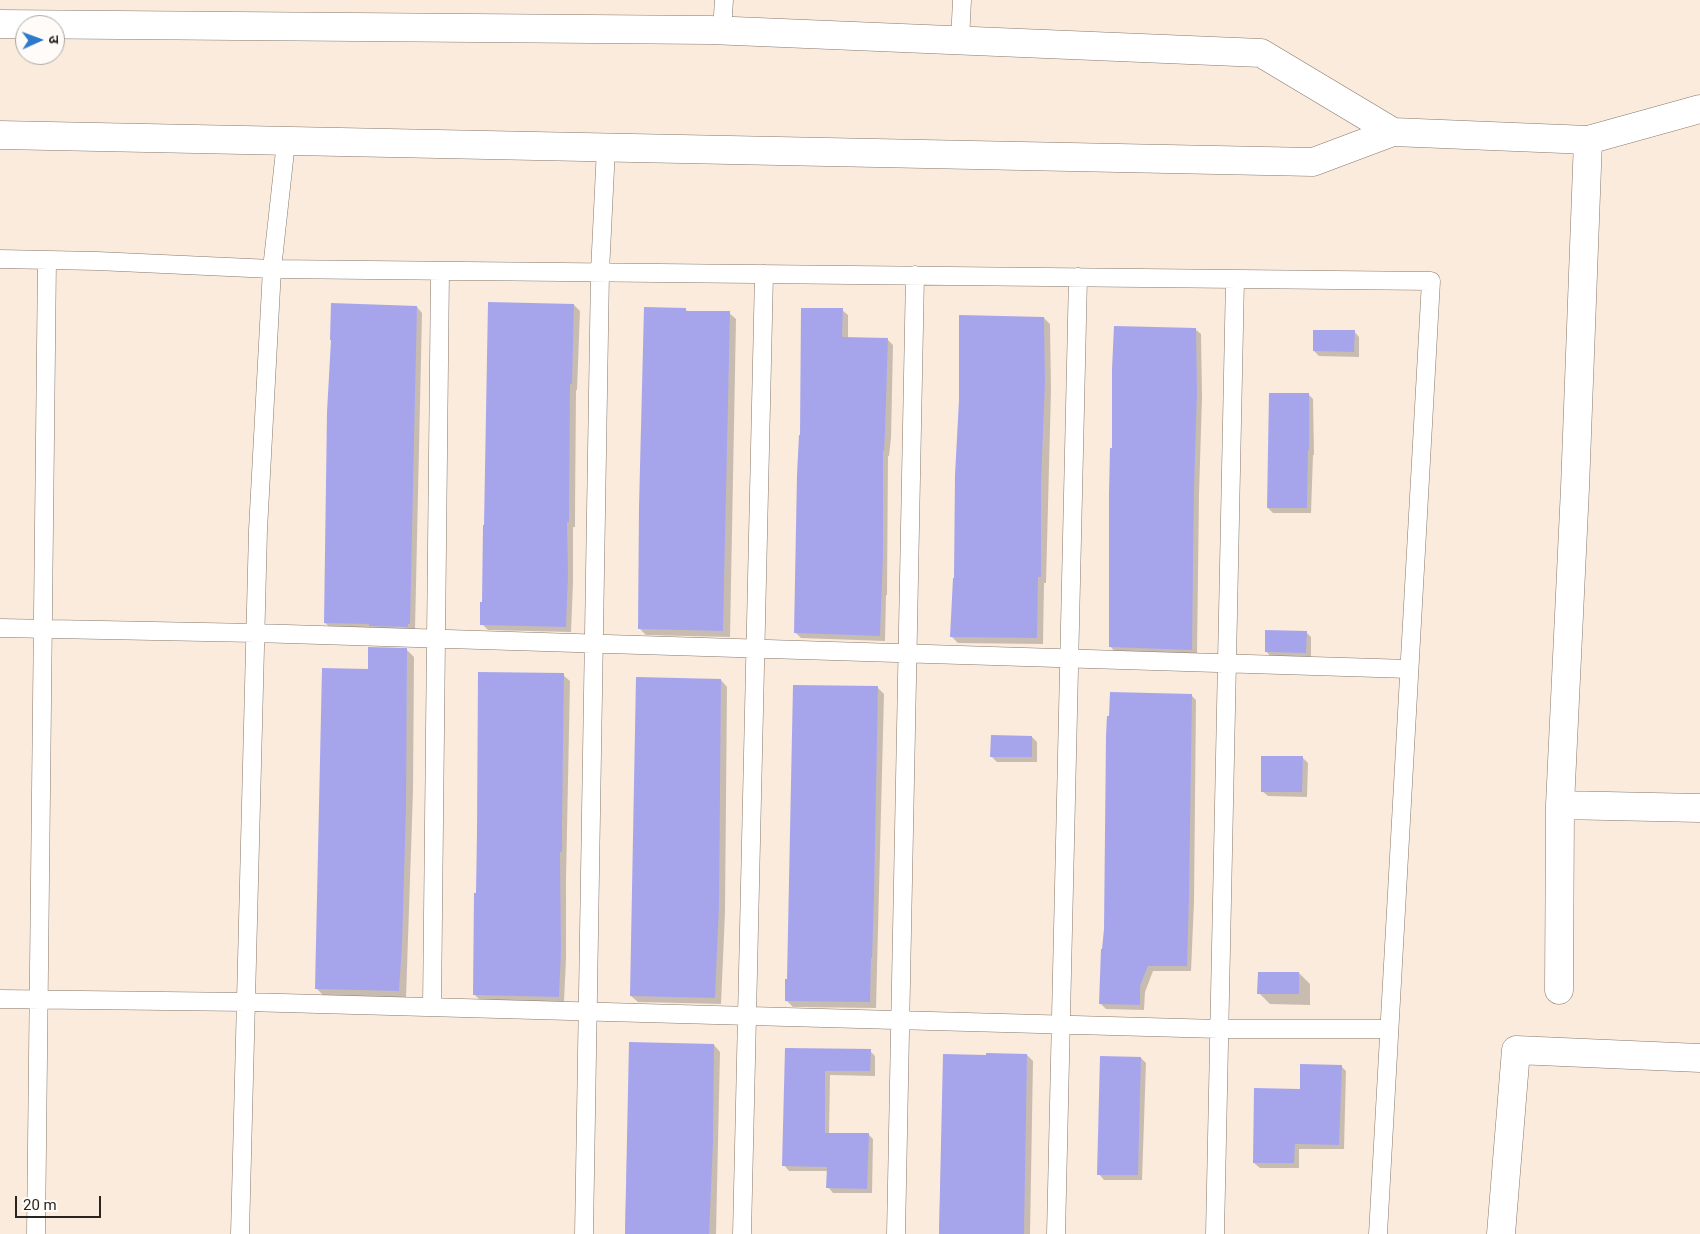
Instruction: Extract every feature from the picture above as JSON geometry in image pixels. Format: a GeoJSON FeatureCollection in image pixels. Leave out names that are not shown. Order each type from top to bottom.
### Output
{"type":"FeatureCollection","features":[{"type":"Feature","properties":{"kind":"street"},"geometry":{"type":"LineString","coordinates":[[0,24],[722,30],[1261,54],[1393,132]]}},
{"type":"Feature","properties":{"kind":"street"},"geometry":{"type":"LineString","coordinates":[[0,135],[1313,162],[1393,132],[1588,140],[1700,109]]}},
{"type":"Feature","properties":{"kind":"street"},"geometry":{"type":"LineString","coordinates":[[1559,990],[1560,805],[1575,498],[1588,140]]}},
{"type":"Feature","properties":{"kind":"street"},"geometry":{"type":"LineString","coordinates":[[1560,805],[1700,808]]}},
{"type":"Feature","properties":{"kind":"street"},"geometry":{"type":"LineString","coordinates":[[1500,1234],[1516,1050],[1700,1058]]}},
{"type":"Feature","properties":{"kind":"lane"},"geometry":{"type":"LineString","coordinates":[[722,30],[724,0]]}},
{"type":"Feature","properties":{"kind":"lane"},"geometry":{"type":"LineString","coordinates":[[960,40],[962,0]]}},
{"type":"Feature","properties":{"kind":"lane"},"geometry":{"type":"LineString","coordinates":[[240,1234],[258,530],[272,269],[286,142]]}},
{"type":"Feature","properties":{"kind":"lane"},"geometry":{"type":"LineString","coordinates":[[584,1234],[600,272],[606,148]]}},
{"type":"Feature","properties":{"kind":"lane"},"geometry":{"type":"LineString","coordinates":[[0,259],[97,261],[272,269],[1431,280],[1378,1234]]}},
{"type":"Feature","properties":{"kind":"lane"},"geometry":{"type":"LineString","coordinates":[[36,1234],[47,260]]}},
{"type":"Feature","properties":{"kind":"lane"},"geometry":{"type":"LineString","coordinates":[[432,1007],[440,271]]}},
{"type":"Feature","properties":{"kind":"lane"},"geometry":{"type":"LineString","coordinates":[[742,1234],[764,274]]}},
{"type":"Feature","properties":{"kind":"lane"},"geometry":{"type":"LineString","coordinates":[[896,1234],[915,276]]}},
{"type":"Feature","properties":{"kind":"lane"},"geometry":{"type":"LineString","coordinates":[[1056,1234],[1078,277]]}},
{"type":"Feature","properties":{"kind":"lane"},"geometry":{"type":"LineString","coordinates":[[1215,1234],[1235,279]]}},
{"type":"Feature","properties":{"kind":"lane"},"geometry":{"type":"LineString","coordinates":[[0,628],[255,633],[1409,670]]}},
{"type":"Feature","properties":{"kind":"lane"},"geometry":{"type":"LineString","coordinates":[[0,999],[246,1002],[1220,1029],[1389,1029]]}},
{"type":"Feature","properties":{"kind":"building"},"geometry":{"type":"Polygon","coordinates":[[[488,302],[574,304],[572,384],[570,384],[566,627],[480,625],[484,525],[488,302]]]}},
{"type":"Feature","properties":{"kind":"building"},"geometry":{"type":"Polygon","coordinates":[[[331,303],[417,306],[410,624],[408,624],[408,627],[324,623],[327,412],[331,303]]]}},
{"type":"Feature","properties":{"kind":"building"},"geometry":{"type":"Polygon","coordinates":[[[644,307],[686,308],[686,311],[730,311],[723,631],[638,629],[644,307]]]}},
{"type":"Feature","properties":{"kind":"building"},"geometry":{"type":"Polygon","coordinates":[[[801,308],[843,308],[842,337],[888,338],[883,451],[883,554],[880,636],[794,633],[797,475],[800,435],[801,308]]]}},
{"type":"Feature","properties":{"kind":"building"},"geometry":{"type":"Polygon","coordinates":[[[959,315],[1044,317],[1045,383],[1041,483],[1041,577],[1038,577],[1037,638],[950,637],[954,578],[955,475],[959,400],[959,315]]]}},
{"type":"Feature","properties":{"kind":"building"},"geometry":{"type":"Polygon","coordinates":[[[1114,326],[1196,328],[1197,391],[1192,650],[1109,647],[1109,494],[1110,448],[1112,448],[1114,326]]]}},
{"type":"Feature","properties":{"kind":"building"},"geometry":{"type":"Polygon","coordinates":[[[1313,330],[1355,330],[1354,352],[1313,351],[1313,330]]]}},
{"type":"Feature","properties":{"kind":"building"},"geometry":{"type":"Polygon","coordinates":[[[1269,393],[1309,393],[1307,508],[1267,508],[1269,393]]]}},
{"type":"Feature","properties":{"kind":"building"},"geometry":{"type":"Polygon","coordinates":[[[1265,630],[1307,631],[1306,653],[1265,652],[1265,630]]]}},
{"type":"Feature","properties":{"kind":"building"},"geometry":{"type":"Polygon","coordinates":[[[368,647],[407,648],[406,809],[399,991],[315,989],[322,668],[368,669],[368,647]]]}},
{"type":"Feature","properties":{"kind":"building"},"geometry":{"type":"Polygon","coordinates":[[[478,672],[564,673],[559,997],[473,995],[478,672]]]}},
{"type":"Feature","properties":{"kind":"building"},"geometry":{"type":"Polygon","coordinates":[[[636,677],[721,679],[719,905],[715,998],[630,996],[636,677]]]}},
{"type":"Feature","properties":{"kind":"building"},"geometry":{"type":"Polygon","coordinates":[[[793,685],[878,686],[870,1002],[785,1001],[793,685]]]}},
{"type":"Feature","properties":{"kind":"building"},"geometry":{"type":"Polygon","coordinates":[[[1110,692],[1192,694],[1187,966],[1148,966],[1140,986],[1140,1005],[1099,1004],[1101,949],[1104,929],[1106,736],[1110,692]]]}},
{"type":"Feature","properties":{"kind":"building"},"geometry":{"type":"Polygon","coordinates":[[[991,735],[1032,736],[1032,757],[990,757],[991,735]]]}},
{"type":"Feature","properties":{"kind":"building"},"geometry":{"type":"Polygon","coordinates":[[[1261,756],[1303,756],[1302,792],[1261,792],[1261,756]]]}},
{"type":"Feature","properties":{"kind":"building"},"geometry":{"type":"Polygon","coordinates":[[[1258,972],[1299,972],[1299,994],[1257,994],[1258,972]]]}},
{"type":"Feature","properties":{"kind":"building"},"geometry":{"type":"Polygon","coordinates":[[[629,1042],[714,1044],[713,1143],[709,1234],[625,1234],[629,1042]]]}},
{"type":"Feature","properties":{"kind":"building"},"geometry":{"type":"Polygon","coordinates":[[[785,1048],[871,1049],[870,1071],[825,1071],[825,1133],[869,1133],[867,1189],[826,1188],[827,1167],[782,1166],[785,1048]]]}},
{"type":"Feature","properties":{"kind":"building"},"geometry":{"type":"Polygon","coordinates":[[[986,1053],[1027,1054],[1024,1234],[939,1234],[943,1054],[986,1055],[986,1053]]]}},
{"type":"Feature","properties":{"kind":"building"},"geometry":{"type":"Polygon","coordinates":[[[1100,1056],[1141,1057],[1138,1175],[1097,1175],[1100,1056]]]}},
{"type":"Feature","properties":{"kind":"building"},"geometry":{"type":"Polygon","coordinates":[[[1300,1064],[1342,1065],[1339,1145],[1295,1144],[1294,1163],[1253,1163],[1254,1088],[1300,1089],[1300,1064]]]}}]}
